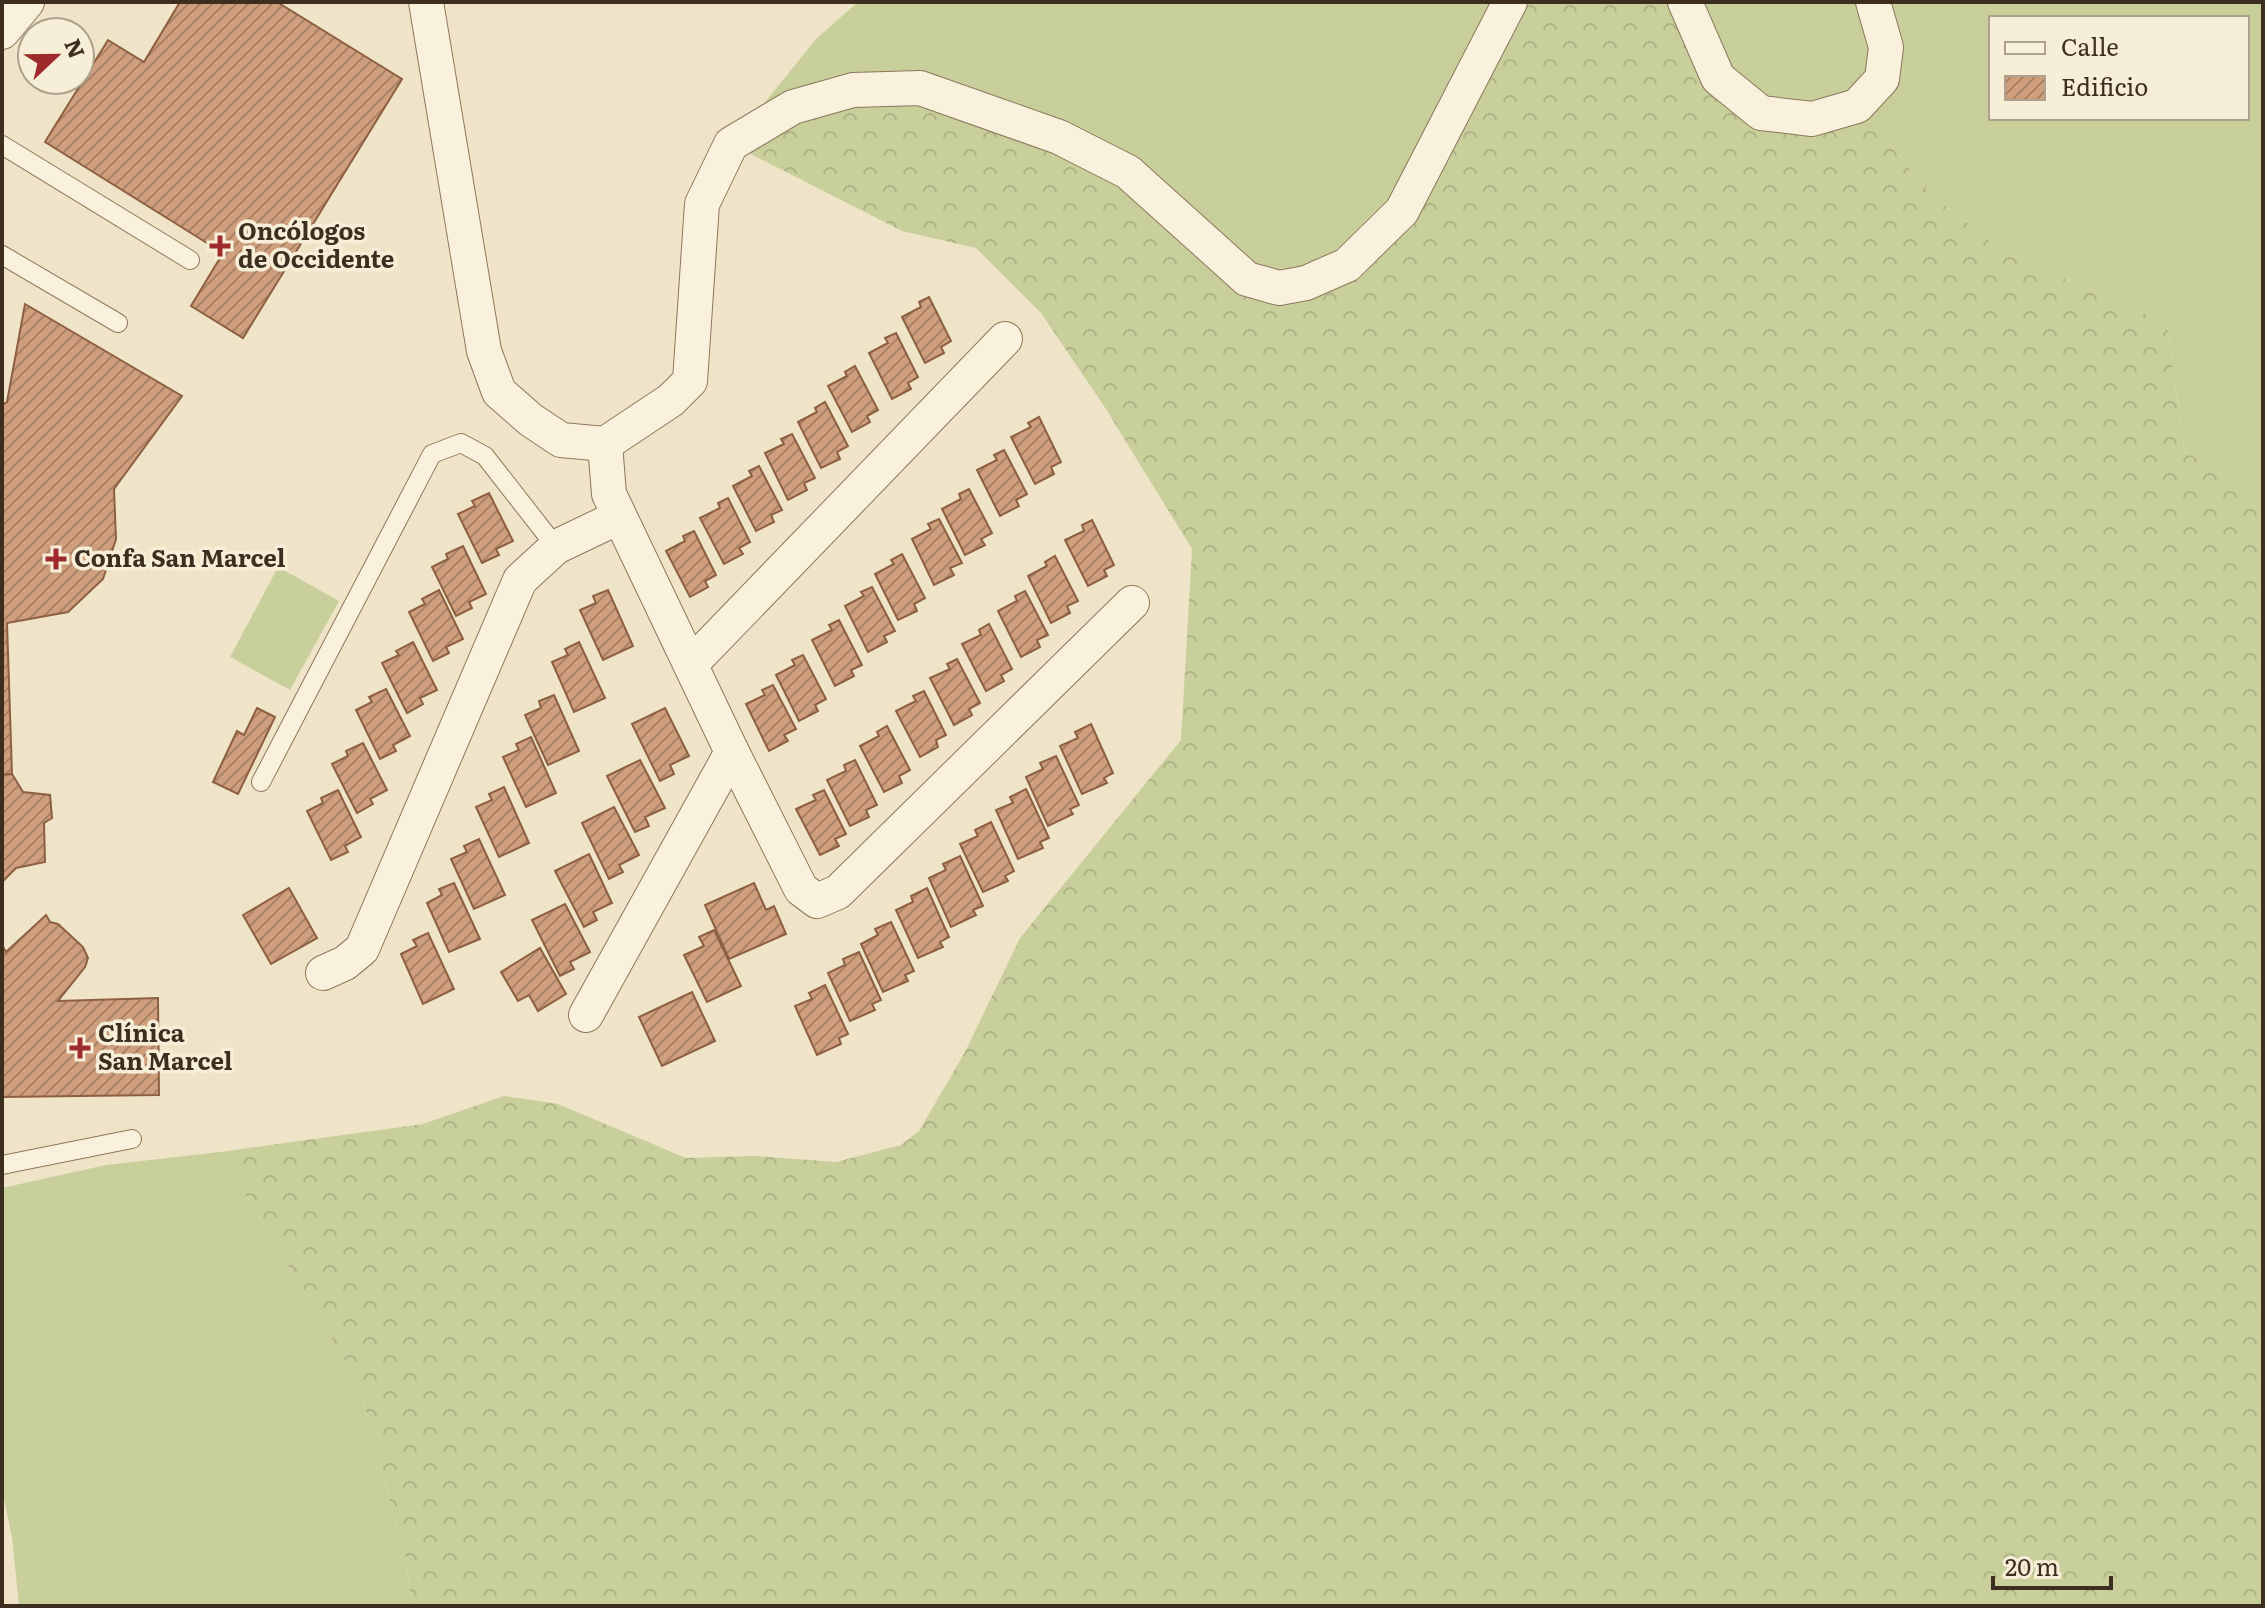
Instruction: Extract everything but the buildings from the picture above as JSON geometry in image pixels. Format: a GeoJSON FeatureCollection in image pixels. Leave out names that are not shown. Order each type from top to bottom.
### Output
{"type":"FeatureCollection","features":[{"type":"Feature","properties":{"kind":"street"},"geometry":{"type":"LineString","coordinates":[[2,32],[27,2]]}},
{"type":"Feature","properties":{"kind":"street"},"geometry":{"type":"LineString","coordinates":[[426,2],[484,351],[499,392],[531,420],[561,440],[605,444],[671,400],[690,381],[702,204],[731,144],[793,107],[853,90],[920,88],[1059,137],[1128,172],[1247,279],[1279,288],[1306,283],[1347,265],[1402,211],[1510,2]]}},
{"type":"Feature","properties":{"kind":"street"},"geometry":{"type":"LineString","coordinates":[[1685,2],[1718,78],[1761,113],[1812,119],[1857,106],[1882,79],[1886,47],[1873,2]]}},
{"type":"Feature","properties":{"kind":"street"},"geometry":{"type":"LineString","coordinates":[[691,664],[1005,339]]}},
{"type":"Feature","properties":{"kind":"street"},"geometry":{"type":"LineString","coordinates":[[605,444],[609,494],[619,517],[801,889],[817,901],[838,892],[1132,603]]}},
{"type":"Feature","properties":{"kind":"street"},"geometry":{"type":"LineString","coordinates":[[323,973],[345,963],[362,949],[520,580],[556,547],[619,517]]}},
{"type":"Feature","properties":{"kind":"street"},"geometry":{"type":"LineString","coordinates":[[586,1015],[732,752]]}},
{"type":"Feature","properties":{"kind":"lane"},"geometry":{"type":"LineString","coordinates":[[2,145],[190,260]]}},
{"type":"Feature","properties":{"kind":"lane"},"geometry":{"type":"LineString","coordinates":[[2,255],[118,323]]}},
{"type":"Feature","properties":{"kind":"lane"},"geometry":{"type":"LineString","coordinates":[[261,782],[432,454],[461,443],[485,456],[556,547]]}},
{"type":"Feature","properties":{"kind":"lane"},"geometry":{"type":"LineString","coordinates":[[2,1165],[132,1139]]}},
{"type":"Feature","properties":{"kind":"green space"},"geometry":{"type":"Polygon","coordinates":[[[858,2],[1510,2],[1402,211],[1306,283],[731,144],[817,38],[858,2]]]}},
{"type":"Feature","properties":{"kind":"green space"},"geometry":{"type":"Polygon","coordinates":[[[1510,2],[1685,2],[1761,113],[1857,106],[1933,196],[2004,252],[2167,324],[2184,451],[2263,501],[2263,1606],[412,1606],[406,1560],[358,1382],[220,1152],[423,1124],[504,1096],[558,1104],[686,1158],[754,1156],[836,1162],[901,1145],[919,1131],[965,1052],[1020,938],[1181,740],[1192,549],[1104,406],[1041,313],[976,248],[902,231],[731,144],[793,107],[920,88],[1128,172],[1247,279],[1306,283],[1402,211],[1510,2]]]}},
{"type":"Feature","properties":{"kind":"green space"},"geometry":{"type":"Polygon","coordinates":[[[1685,2],[2263,2],[2263,501],[2184,451],[2167,324],[2004,252],[1933,196],[1857,106],[1761,113],[1685,2]]]}},
{"type":"Feature","properties":{"kind":"green space"},"geometry":{"type":"Polygon","coordinates":[[[278,567],[339,601],[290,690],[230,657],[278,567]]]}},
{"type":"Feature","properties":{"kind":"green space"},"geometry":{"type":"Polygon","coordinates":[[[220,1152],[358,1382],[406,1560],[412,1606],[19,1606],[12,1537],[2,1490],[2,1188],[106,1165],[220,1152]]]}},
{"type":"Feature","properties":{"kind":"place","name":"Oncólogos de Occidente"},"geometry":{"type":"Point","coordinates":[220,246]}},
{"type":"Feature","properties":{"kind":"place","name":"Confa San Marcel"},"geometry":{"type":"Point","coordinates":[56,559]}},
{"type":"Feature","properties":{"kind":"place","name":"Clínica San Marcel"},"geometry":{"type":"Point","coordinates":[80,1048]}}]}
